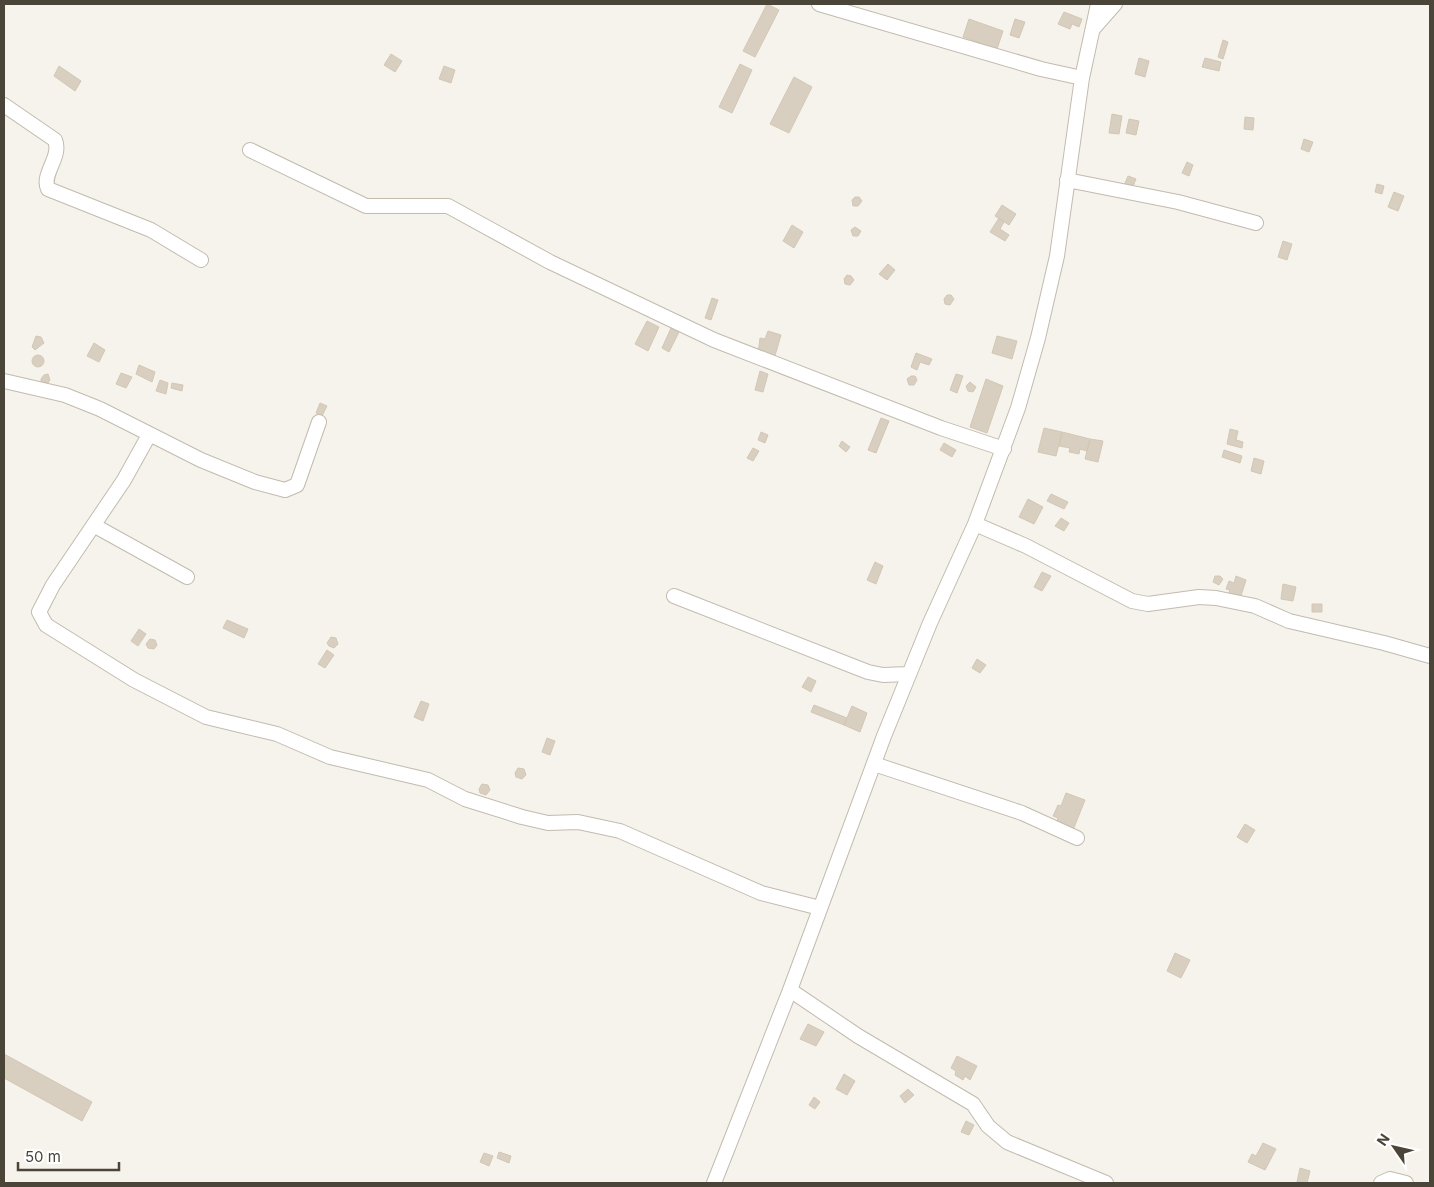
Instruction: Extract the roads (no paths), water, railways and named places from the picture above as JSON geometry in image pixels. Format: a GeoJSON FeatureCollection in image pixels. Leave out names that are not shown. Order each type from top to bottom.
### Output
{"type":"FeatureCollection","features":[{"type":"Feature","properties":{"kind":"street"},"geometry":{"type":"LineString","coordinates":[[819,4],[1041,69],[1082,78]]}},
{"type":"Feature","properties":{"kind":"street"},"geometry":{"type":"LineString","coordinates":[[714,1183],[790,990],[909,674],[975,524],[1004,449],[1038,338],[1057,256],[1082,78],[1098,4]]}},
{"type":"Feature","properties":{"kind":"street"},"geometry":{"type":"LineString","coordinates":[[1093,29],[1115,4]]}},
{"type":"Feature","properties":{"kind":"street"},"geometry":{"type":"LineString","coordinates":[[4,105],[55,140],[57,152],[46,181],[48,189],[151,230],[201,260]]}},
{"type":"Feature","properties":{"kind":"street"},"geometry":{"type":"LineString","coordinates":[[250,150],[366,206],[448,206],[550,262],[714,340],[941,428],[1004,449]]}},
{"type":"Feature","properties":{"kind":"street"},"geometry":{"type":"LineString","coordinates":[[1068,180],[1178,202],[1256,224]]}},
{"type":"Feature","properties":{"kind":"street"},"geometry":{"type":"LineString","coordinates":[[4,381],[64,395],[100,409],[201,460],[255,482],[285,490],[297,485],[318,422]]}},
{"type":"Feature","properties":{"kind":"street"},"geometry":{"type":"LineString","coordinates":[[149,435],[124,480],[95,526],[58,577],[39,612],[46,625],[134,680],[206,717],[277,734],[330,757],[428,780],[465,798],[522,817],[548,822],[578,822],[620,832],[761,893],[820,908]]}},
{"type":"Feature","properties":{"kind":"street"},"geometry":{"type":"LineString","coordinates":[[975,524],[1034,550],[1132,602],[1148,604],[1199,597],[1216,598],[1255,606],[1289,621],[1384,643],[1430,656]]}},
{"type":"Feature","properties":{"kind":"street"},"geometry":{"type":"LineString","coordinates":[[95,526],[187,577]]}},
{"type":"Feature","properties":{"kind":"street"},"geometry":{"type":"LineString","coordinates":[[674,596],[868,672],[883,676],[909,674]]}},
{"type":"Feature","properties":{"kind":"street"},"geometry":{"type":"LineString","coordinates":[[874,764],[1022,813],[1077,838]]}},
{"type":"Feature","properties":{"kind":"street"},"geometry":{"type":"LineString","coordinates":[[790,990],[858,1036],[972,1104],[988,1126],[1007,1142],[1106,1183]]}},
{"type":"Feature","properties":{"kind":"street"},"geometry":{"type":"LineString","coordinates":[[1381,1183],[1390,1179],[1406,1183]]}}]}
